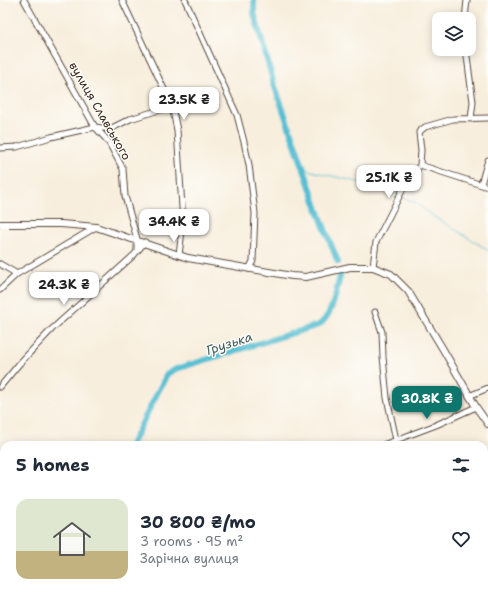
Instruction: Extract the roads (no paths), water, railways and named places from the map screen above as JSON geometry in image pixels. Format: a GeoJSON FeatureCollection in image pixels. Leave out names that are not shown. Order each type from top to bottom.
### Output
{"type":"FeatureCollection","features":[{"type":"Feature","properties":{"kind":"main road"},"geometry":{"type":"LineString","coordinates":[[0,224],[61,224],[96,227],[137,239],[196,260],[292,276],[306,277],[350,267],[373,267],[391,274],[408,291],[469,396],[488,424]]}},
{"type":"Feature","properties":{"kind":"street","name":"вулиця Славського"},"geometry":{"type":"LineString","coordinates":[[24,0],[95,127],[108,141],[123,170],[125,196],[137,239],[137,250]]}},
{"type":"Feature","properties":{"kind":"street"},"geometry":{"type":"LineString","coordinates":[[122,0],[172,106],[177,130],[183,223],[179,254]]}},
{"type":"Feature","properties":{"kind":"street"},"geometry":{"type":"LineString","coordinates":[[185,0],[237,115],[244,142],[249,165],[255,213],[254,261],[249,269]]}},
{"type":"Feature","properties":{"kind":"street"},"geometry":{"type":"LineString","coordinates":[[466,12],[467,0]]}},
{"type":"Feature","properties":{"kind":"street"},"geometry":{"type":"LineString","coordinates":[[467,56],[473,102],[471,119]]}},
{"type":"Feature","properties":{"kind":"street"},"geometry":{"type":"LineString","coordinates":[[0,148],[17,147],[51,137],[95,127],[110,129],[130,119],[172,106]]}},
{"type":"Feature","properties":{"kind":"street"},"geometry":{"type":"LineString","coordinates":[[373,267],[376,242],[404,186],[420,165],[421,150],[419,132],[425,127],[454,119],[488,118]]}},
{"type":"Feature","properties":{"kind":"street"},"geometry":{"type":"LineString","coordinates":[[481,184],[488,160]]}},
{"type":"Feature","properties":{"kind":"street"},"geometry":{"type":"LineString","coordinates":[[420,165],[488,187]]}},
{"type":"Feature","properties":{"kind":"street"},"geometry":{"type":"LineString","coordinates":[[0,290],[17,274],[96,227]]}},
{"type":"Feature","properties":{"kind":"street"},"geometry":{"type":"LineString","coordinates":[[0,387],[19,364],[52,329],[130,258],[145,242]]}},
{"type":"Feature","properties":{"kind":"street"},"geometry":{"type":"LineString","coordinates":[[0,264],[17,274]]}},
{"type":"Feature","properties":{"kind":"street"},"geometry":{"type":"LineString","coordinates":[[375,312],[382,332],[387,398],[396,440],[436,425],[476,407]]}},
{"type":"Feature","properties":{"kind":"street"},"geometry":{"type":"LineString","coordinates":[[469,396],[488,388]]}},
{"type":"Feature","properties":{"kind":"waterway","name":"Грузька"},"geometry":{"type":"LineString","coordinates":[[254,0],[254,13],[274,84],[323,224],[338,262]]}},
{"type":"Feature","properties":{"kind":"waterway"},"geometry":{"type":"LineString","coordinates":[[303,169],[383,188],[397,194]]}},
{"type":"Feature","properties":{"kind":"waterway"},"geometry":{"type":"LineString","coordinates":[[402,197],[414,202],[433,216],[488,250]]}},
{"type":"Feature","properties":{"kind":"waterway","name":"Грузька"},"geometry":{"type":"LineString","coordinates":[[133,441],[167,374],[176,369],[319,325],[328,315],[331,308],[341,273]]}}]}
